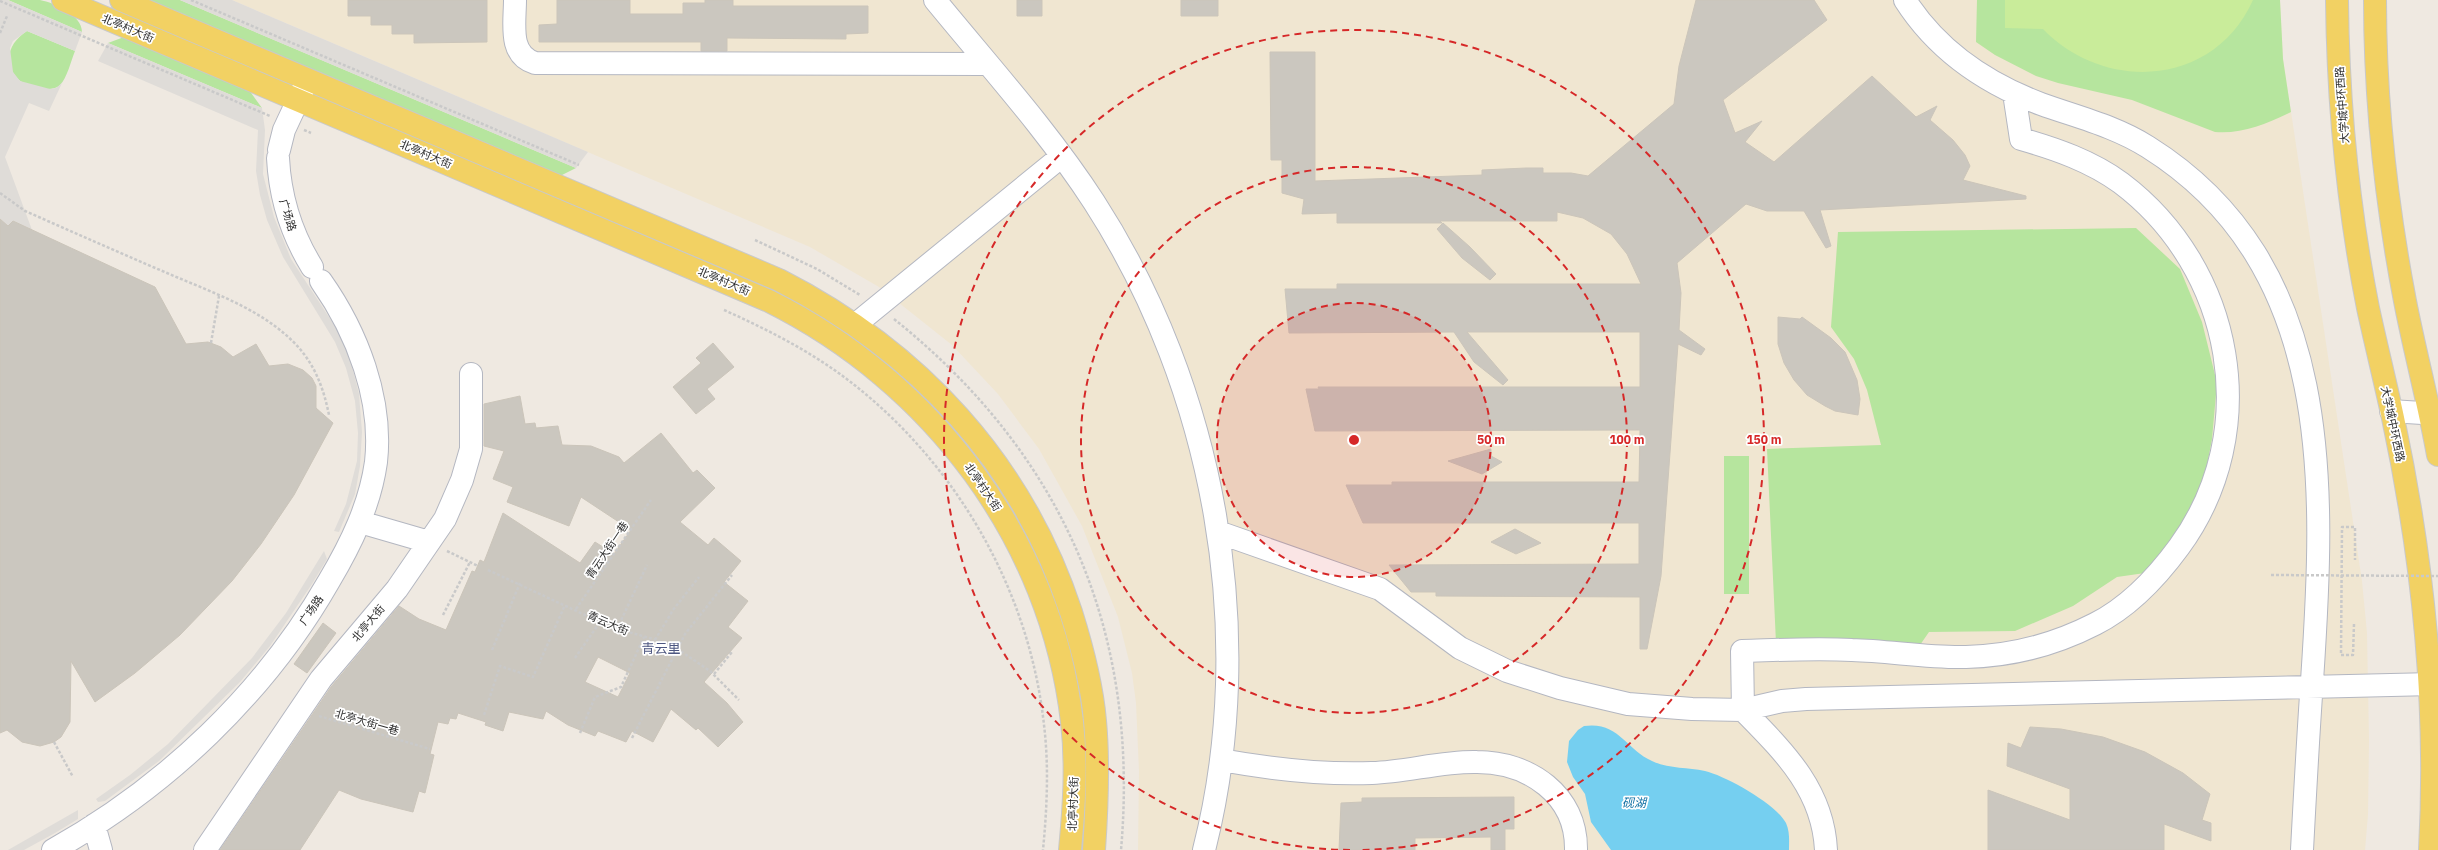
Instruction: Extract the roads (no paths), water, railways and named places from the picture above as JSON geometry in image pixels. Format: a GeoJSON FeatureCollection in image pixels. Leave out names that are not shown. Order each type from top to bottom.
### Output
{"type":"FeatureCollection","features":[{"type":"Feature","properties":{"kind":"main road","name":"北亭村大街"},"geometry":{"type":"LineString","coordinates":[[63,0],[769,301],[794,313],[850,348],[914,401],[956,448],[991,497],[1020,548],[1044,607],[1058,650],[1072,723],[1074,807],[1070,850]]}},
{"type":"Feature","properties":{"kind":"main road","name":"北亭村大街"},"geometry":{"type":"LineString","coordinates":[[121,0],[779,280],[856,324],[930,385],[974,433],[1018,498],[1051,559],[1078,637],[1093,706],[1097,780],[1094,850]]}},
{"type":"Feature","properties":{"kind":"main road","name":"大学城中环西路"},"geometry":{"type":"LineString","coordinates":[[2337,0],[2339,70],[2348,175],[2368,308],[2391,411],[2421,572],[2433,684],[2435,785],[2430,850]]}},
{"type":"Feature","properties":{"kind":"main road"},"geometry":{"type":"LineString","coordinates":[[2375,0],[2376,68],[2385,171],[2405,301],[2434,414],[2438,455]]}},
{"type":"Feature","properties":{"kind":"street"},"geometry":{"type":"LineString","coordinates":[[515,0],[516,48],[522,56],[536,63],[987,64]]}},
{"type":"Feature","properties":{"kind":"street"},"geometry":{"type":"LineString","coordinates":[[935,0],[1062,156],[1095,204],[1136,277],[1154,316],[1191,415],[1218,532],[1227,641],[1226,703],[1220,760],[1204,850]]}},
{"type":"Feature","properties":{"kind":"street"},"geometry":{"type":"LineString","coordinates":[[1905,0],[1928,31],[1964,63],[2014,93],[2116,130],[2147,146],[2173,164],[2200,186],[2242,232],[2274,285],[2294,343],[2306,388],[2318,477],[2320,558],[2302,850]]}},
{"type":"Feature","properties":{"kind":"street","name":"广场路"},"geometry":{"type":"LineString","coordinates":[[53,850],[94,825],[175,765],[242,701],[283,650],[321,596],[360,522],[370,493],[376,462],[375,412],[366,374],[350,328],[294,235],[287,215],[278,154],[284,130],[308,79]]}},
{"type":"Feature","properties":{"kind":"street"},"geometry":{"type":"LineString","coordinates":[[1826,850],[1819,811],[1804,778],[1789,759],[1743,710],[1742,651],[1854,650],[1964,658],[2022,652],[2050,644],[2073,634],[2118,610],[2154,579],[2185,540],[2204,505],[2221,460],[2228,400],[2223,344],[2216,319],[2202,281],[2193,264],[2168,229],[2120,183],[2078,158],[2021,139],[2014,93]]}},
{"type":"Feature","properties":{"kind":"street"},"geometry":{"type":"LineString","coordinates":[[856,324],[1062,156]]}},
{"type":"Feature","properties":{"kind":"street","name":"北亭大街"},"geometry":{"type":"LineString","coordinates":[[205,850],[299,711],[336,660],[397,589],[429,542],[455,499],[468,463],[472,440],[470,374]]}},
{"type":"Feature","properties":{"kind":"street"},"geometry":{"type":"LineString","coordinates":[[2391,411],[2434,414]]}},
{"type":"Feature","properties":{"kind":"street"},"geometry":{"type":"LineString","coordinates":[[360,522],[429,542]]}},
{"type":"Feature","properties":{"kind":"street"},"geometry":{"type":"LineString","coordinates":[[1218,532],[1380,589],[1460,648],[1493,665],[1535,681],[1628,704],[1663,708],[1743,710],[1782,701],[1806,699],[2433,684]]}},
{"type":"Feature","properties":{"kind":"street"},"geometry":{"type":"LineString","coordinates":[[1220,760],[1270,768],[1322,773],[1372,773],[1476,762],[1507,766],[1532,775],[1555,792],[1571,819],[1576,850]]}},
{"type":"Feature","properties":{"kind":"street"},"geometry":{"type":"LineString","coordinates":[[94,825],[101,850]]}},
{"type":"Feature","properties":{"kind":"water","name":"砚湖"},"geometry":{"type":"Polygon","coordinates":[[[1584,726],[1596,726],[1614,732],[1643,756],[1658,764],[1705,771],[1725,779],[1750,792],[1772,808],[1786,823],[1789,833],[1789,850],[1611,850],[1591,822],[1585,794],[1573,777],[1567,762],[1569,741],[1578,730],[1584,726]]]}},
{"type":"Feature","properties":{"kind":"district","name":"青云里"},"geometry":{"type":"Point","coordinates":[661,648]}}]}
